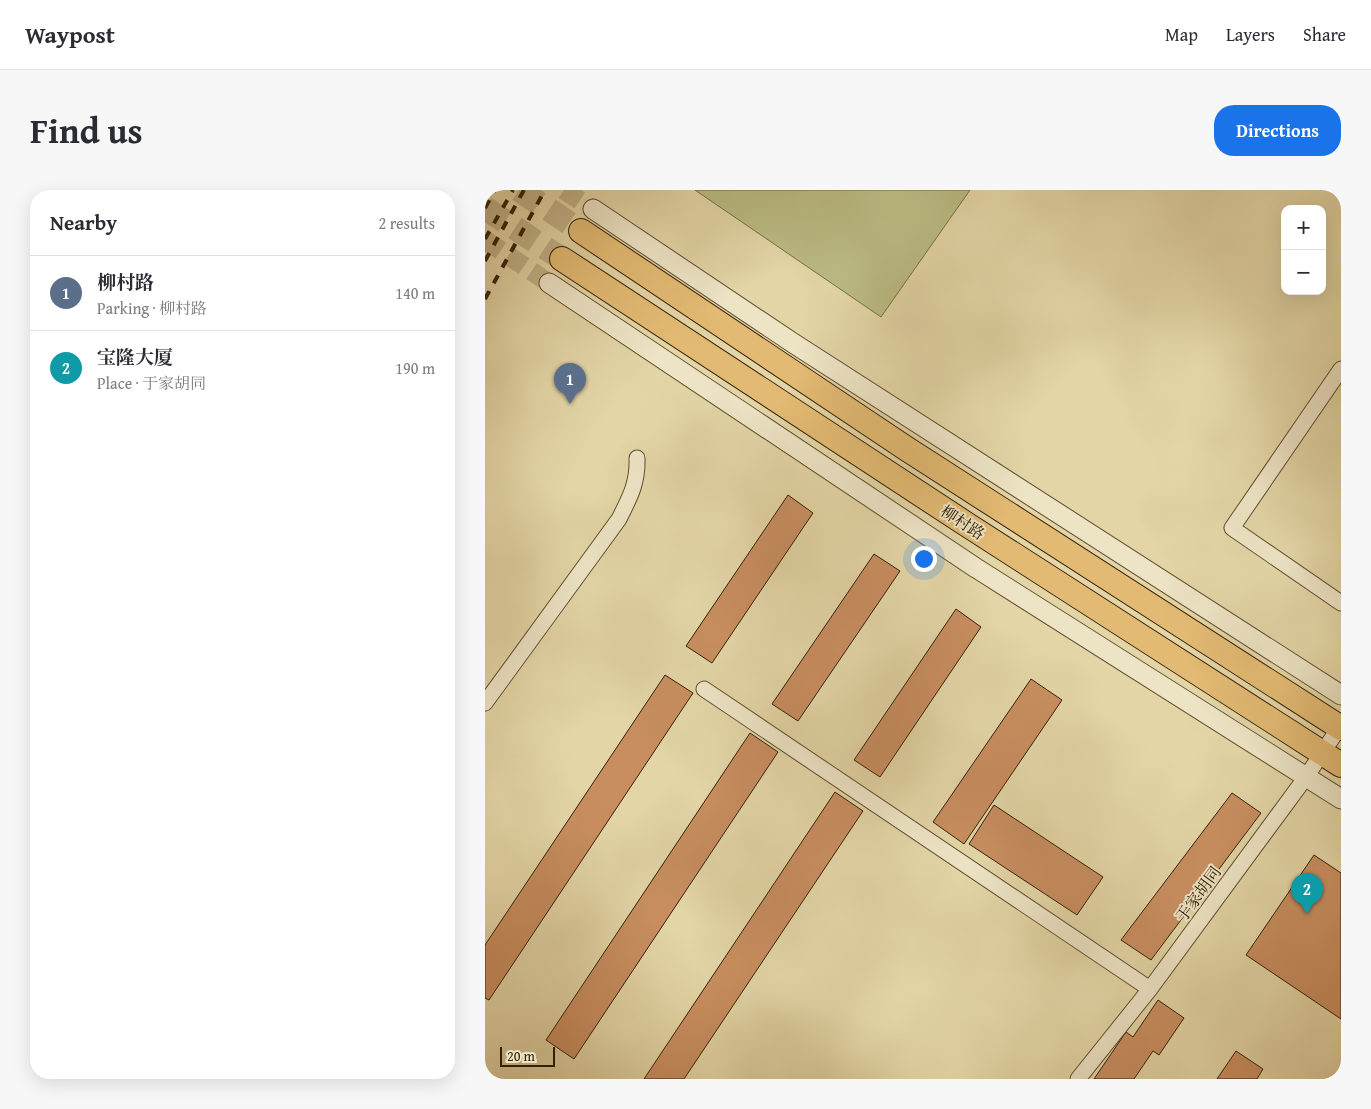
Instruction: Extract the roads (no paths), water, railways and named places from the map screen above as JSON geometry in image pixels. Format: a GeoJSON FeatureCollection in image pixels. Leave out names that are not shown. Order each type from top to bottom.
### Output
{"type":"FeatureCollection","features":[{"type":"Feature","properties":{"kind":"main road","name":"柳村路"},"geometry":{"type":"LineString","coordinates":[[581,231],[907,450],[1341,727]]}},
{"type":"Feature","properties":{"kind":"main road","name":"柳村路"},"geometry":{"type":"LineString","coordinates":[[562,259],[966,524],[1332,759]]}},
{"type":"Feature","properties":{"kind":"street"},"geometry":{"type":"LineString","coordinates":[[593,209],[793,343],[1341,694]]}},
{"type":"Feature","properties":{"kind":"street"},"geometry":{"type":"LineString","coordinates":[[549,283],[976,568],[1341,799]]}},
{"type":"Feature","properties":{"kind":"street"},"geometry":{"type":"LineString","coordinates":[[1341,369],[1232,528],[1341,603]]}},
{"type":"Feature","properties":{"kind":"street"},"geometry":{"type":"LineString","coordinates":[[485,703],[619,519],[632,493],[638,472],[637,458]]}},
{"type":"Feature","properties":{"kind":"street"},"geometry":{"type":"LineString","coordinates":[[704,689],[1150,989]]}},
{"type":"Feature","properties":{"kind":"street","name":"于家胡同"},"geometry":{"type":"LineString","coordinates":[[1078,1079],[1150,989],[1306,777],[1332,759],[1341,727]]}},
{"type":"Feature","properties":{"kind":"tunnel"},"geometry":{"type":"LineString","coordinates":[[519,190],[581,231]]}},
{"type":"Feature","properties":{"kind":"tunnel"},"geometry":{"type":"LineString","coordinates":[[564,190],[593,209]]}},
{"type":"Feature","properties":{"kind":"tunnel"},"geometry":{"type":"LineString","coordinates":[[485,208],[562,259]]}},
{"type":"Feature","properties":{"kind":"tunnel"},"geometry":{"type":"LineString","coordinates":[[485,240],[549,283]]}},
{"type":"Feature","properties":{"kind":"railway"},"geometry":{"type":"LineString","coordinates":[[485,208],[495,190]]}},
{"type":"Feature","properties":{"kind":"railway"},"geometry":{"type":"LineString","coordinates":[[485,239],[513,190]]}},
{"type":"Feature","properties":{"kind":"railway"},"geometry":{"type":"LineString","coordinates":[[485,261],[524,190]]}},
{"type":"Feature","properties":{"kind":"railway"},"geometry":{"type":"LineString","coordinates":[[485,299],[545,190]]}},
{"type":"Feature","properties":{"kind":"place","name":"柳村路"},"geometry":{"type":"Point","coordinates":[570,404]}},
{"type":"Feature","properties":{"kind":"place","name":"宝隆大厦"},"geometry":{"type":"Point","coordinates":[1307,914]}}]}
